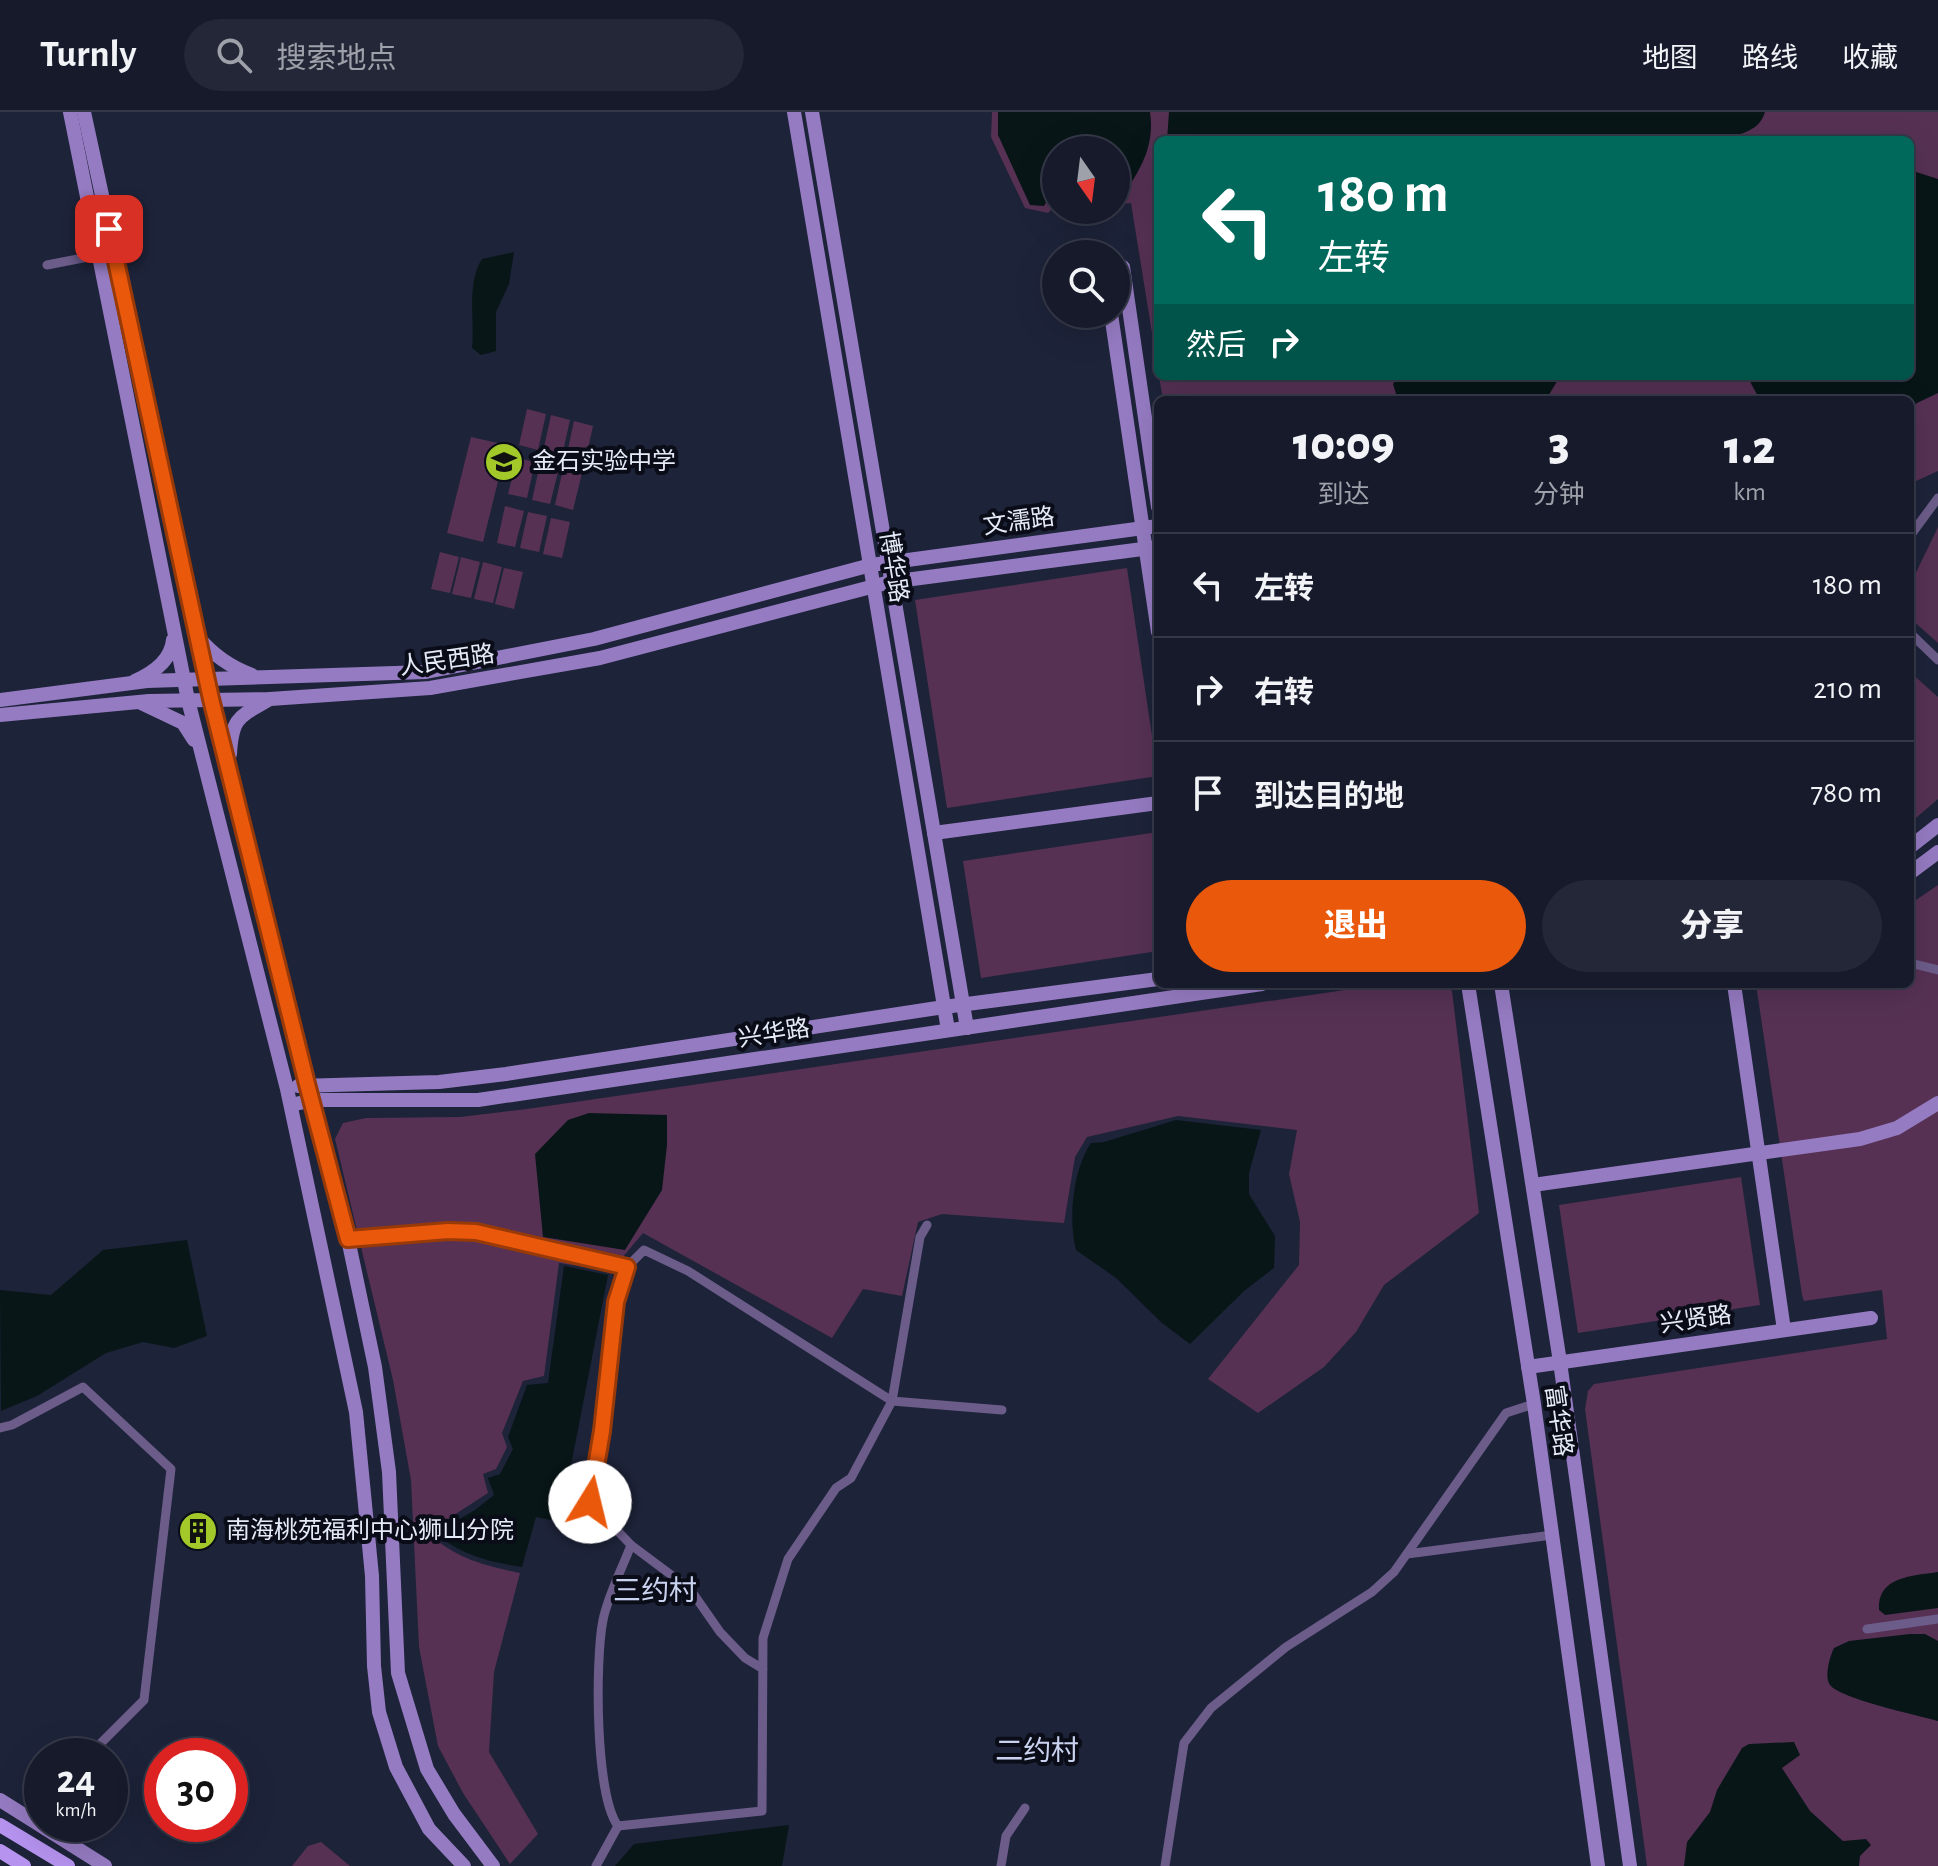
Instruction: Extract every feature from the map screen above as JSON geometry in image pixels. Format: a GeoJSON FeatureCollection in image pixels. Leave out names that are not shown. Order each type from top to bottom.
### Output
{"type":"FeatureCollection","features":[{"type":"Feature","properties":{"kind":"main road"},"geometry":{"type":"LineString","coordinates":[[0,1825],[68,1866]]}},
{"type":"Feature","properties":{"kind":"main road"},"geometry":{"type":"LineString","coordinates":[[0,1851],[24,1866]]}},
{"type":"Feature","properties":{"kind":"street"},"geometry":{"type":"LineString","coordinates":[[70,112],[188,700],[291,1105],[356,1412],[372,1576],[374,1666],[379,1712],[396,1767],[429,1829],[464,1866]]}},
{"type":"Feature","properties":{"kind":"street"},"geometry":{"type":"LineString","coordinates":[[84,112],[211,699],[348,1239],[375,1367],[389,1472],[398,1673],[427,1769],[454,1814],[493,1866]]}},
{"type":"Feature","properties":{"kind":"street","name":"博华路"},"geometry":{"type":"LineString","coordinates":[[794,112],[948,1030]]}},
{"type":"Feature","properties":{"kind":"street","name":"博华路"},"geometry":{"type":"LineString","coordinates":[[812,112],[967,1028]]}},
{"type":"Feature","properties":{"kind":"street"},"geometry":{"type":"LineString","coordinates":[[47,265],[98,255]]}},
{"type":"Feature","properties":{"kind":"street"},"geometry":{"type":"LineString","coordinates":[[1114,328],[1150,527],[1154,576]]}},
{"type":"Feature","properties":{"kind":"street"},"geometry":{"type":"LineString","coordinates":[[1129,328],[1154,482]]}},
{"type":"Feature","properties":{"kind":"street"},"geometry":{"type":"LineString","coordinates":[[1914,531],[1938,498]]}},
{"type":"Feature","properties":{"kind":"street","name":"文濡路"},"geometry":{"type":"LineString","coordinates":[[0,700],[124,684],[426,672],[594,639],[871,565],[1150,527]]}},
{"type":"Feature","properties":{"kind":"street","name":"文濡路"},"geometry":{"type":"LineString","coordinates":[[890,582],[1152,548]]}},
{"type":"Feature","properties":{"kind":"street","name":"人民西路"},"geometry":{"type":"LineString","coordinates":[[0,715],[136,702],[270,699],[430,688],[600,658],[890,582]]}},
{"type":"Feature","properties":{"kind":"street"},"geometry":{"type":"LineString","coordinates":[[124,684],[162,664],[173,648],[174,632]]}},
{"type":"Feature","properties":{"kind":"street"},"geometry":{"type":"LineString","coordinates":[[196,633],[210,650],[235,668],[264,679]]}},
{"type":"Feature","properties":{"kind":"street"},"geometry":{"type":"LineString","coordinates":[[1914,637],[1938,660]]}},
{"type":"Feature","properties":{"kind":"street"},"geometry":{"type":"LineString","coordinates":[[230,775],[234,722],[270,699]]}},
{"type":"Feature","properties":{"kind":"street"},"geometry":{"type":"LineString","coordinates":[[136,702],[183,723],[200,749]]}},
{"type":"Feature","properties":{"kind":"street"},"geometry":{"type":"LineString","coordinates":[[934,838],[1154,804]]}},
{"type":"Feature","properties":{"kind":"street"},"geometry":{"type":"LineString","coordinates":[[934,838],[1154,811]]}},
{"type":"Feature","properties":{"kind":"street"},"geometry":{"type":"LineString","coordinates":[[1914,844],[1938,825]]}},
{"type":"Feature","properties":{"kind":"street"},"geometry":{"type":"LineString","coordinates":[[1914,870],[1938,852]]}},
{"type":"Feature","properties":{"kind":"street"},"geometry":{"type":"LineString","coordinates":[[1914,964],[1938,970]]}},
{"type":"Feature","properties":{"kind":"street","name":"兴华路"},"geometry":{"type":"LineString","coordinates":[[287,1089],[307,1084],[439,1082],[944,1007],[1154,980]]}},
{"type":"Feature","properties":{"kind":"street","name":"兴华路"},"geometry":{"type":"LineString","coordinates":[[291,1105],[313,1100],[478,1100],[1235,988]]}},
{"type":"Feature","properties":{"kind":"street","name":"富华路"},"geometry":{"type":"LineString","coordinates":[[1469,988],[1534,1404],[1598,1866]]}},
{"type":"Feature","properties":{"kind":"street","name":"富华路"},"geometry":{"type":"LineString","coordinates":[[1502,988],[1560,1362],[1630,1866]]}},
{"type":"Feature","properties":{"kind":"street"},"geometry":{"type":"LineString","coordinates":[[1735,988],[1784,1330]]}},
{"type":"Feature","properties":{"kind":"street"},"geometry":{"type":"LineString","coordinates":[[1533,1185],[1860,1139],[1897,1128],[1938,1103]]}},
{"type":"Feature","properties":{"kind":"street"},"geometry":{"type":"LineString","coordinates":[[618,1826],[762,1811],[763,1638],[788,1559],[836,1488],[851,1478],[892,1401],[920,1237],[927,1225]]}},
{"type":"Feature","properties":{"kind":"street"},"geometry":{"type":"LineString","coordinates":[[348,1239],[448,1231],[476,1232],[627,1267]]}},
{"type":"Feature","properties":{"kind":"street"},"geometry":{"type":"LineString","coordinates":[[763,1669],[745,1658],[720,1632],[690,1589],[631,1545],[590,1502],[602,1431],[616,1302],[627,1267],[644,1250],[688,1271],[892,1401],[1002,1410]]}},
{"type":"Feature","properties":{"kind":"street","name":"兴贤路"},"geometry":{"type":"LineString","coordinates":[[1528,1367],[1871,1318]]}},
{"type":"Feature","properties":{"kind":"street"},"geometry":{"type":"LineString","coordinates":[[0,1428],[12,1425],[83,1387],[171,1469],[144,1700],[106,1738]]}},
{"type":"Feature","properties":{"kind":"street"},"geometry":{"type":"LineString","coordinates":[[1165,1866],[1166,1843],[1184,1743],[1211,1708],[1286,1647],[1372,1592],[1394,1572],[1506,1413],[1534,1404]]}},
{"type":"Feature","properties":{"kind":"street"},"geometry":{"type":"LineString","coordinates":[[1407,1554],[1552,1535]]}},
{"type":"Feature","properties":{"kind":"street"},"geometry":{"type":"LineString","coordinates":[[618,1826],[611,1817],[605,1794],[599,1678],[603,1619],[631,1545]]}},
{"type":"Feature","properties":{"kind":"street"},"geometry":{"type":"LineString","coordinates":[[1867,1629],[1938,1619]]}},
{"type":"Feature","properties":{"kind":"street"},"geometry":{"type":"LineString","coordinates":[[0,1800],[24,1815]]}},
{"type":"Feature","properties":{"kind":"street"},"geometry":{"type":"LineString","coordinates":[[1001,1866],[1006,1836],[1025,1808]]}},
{"type":"Feature","properties":{"kind":"street"},"geometry":{"type":"LineString","coordinates":[[596,1866],[618,1826]]}},
{"type":"Feature","properties":{"kind":"street"},"geometry":{"type":"LineString","coordinates":[[67,1842],[105,1866]]}},
{"type":"Feature","properties":{"kind":"shaded area"},"geometry":{"type":"Polygon","coordinates":[[[992,112],[1938,112],[1938,471],[1914,482],[1914,396],[1162,396],[1160,380],[1914,380],[1914,136],[1154,136],[1154,345],[1130,203],[1130,136],[1042,136],[1042,212],[1025,208],[991,137],[992,112]]]}},
{"type":"Feature","properties":{"kind":"shaded area"},"geometry":{"type":"Polygon","coordinates":[[[998,112],[1150,112],[1150,135],[1145,157],[1130,184],[1130,136],[1042,136],[1042,206],[1030,205],[998,135],[998,112]]]}},
{"type":"Feature","properties":{"kind":"shaded area"},"geometry":{"type":"Polygon","coordinates":[[[1169,112],[1765,112],[1759,124],[1736,136],[1167,136],[1169,112]]]}},
{"type":"Feature","properties":{"kind":"shaded area"},"geometry":{"type":"Polygon","coordinates":[[[1914,171],[1938,179],[1938,393],[1914,406],[1914,396],[1758,396],[1749,380],[1914,380],[1914,171]]]}},
{"type":"Feature","properties":{"kind":"shaded area"},"geometry":{"type":"Polygon","coordinates":[[[514,252],[509,284],[496,312],[496,351],[481,355],[472,348],[473,291],[477,269],[482,259],[514,252]]]}},
{"type":"Feature","properties":{"kind":"shaded area"},"geometry":{"type":"Polygon","coordinates":[[[1396,380],[1558,380],[1548,396],[1397,396],[1393,384],[1396,380]]]}},
{"type":"Feature","properties":{"kind":"shaded area"},"geometry":{"type":"Polygon","coordinates":[[[527,409],[546,414],[538,450],[519,445],[527,409]]]}},
{"type":"Feature","properties":{"kind":"shaded area"},"geometry":{"type":"Polygon","coordinates":[[[551,415],[570,420],[562,456],[543,452],[551,415]]]}},
{"type":"Feature","properties":{"kind":"shaded area"},"geometry":{"type":"Polygon","coordinates":[[[574,421],[593,426],[585,462],[566,458],[574,421]]]}},
{"type":"Feature","properties":{"kind":"shaded area"},"geometry":{"type":"Polygon","coordinates":[[[471,437],[507,445],[483,542],[447,533],[471,437]]]}},
{"type":"Feature","properties":{"kind":"shaded area"},"geometry":{"type":"Polygon","coordinates":[[[517,458],[535,462],[527,498],[508,494],[517,458]]]}},
{"type":"Feature","properties":{"kind":"shaded area"},"geometry":{"type":"Polygon","coordinates":[[[540,464],[559,468],[550,504],[532,500],[540,464]]]}},
{"type":"Feature","properties":{"kind":"shaded area"},"geometry":{"type":"Polygon","coordinates":[[[563,469],[582,473],[573,510],[555,505],[563,469]]]}},
{"type":"Feature","properties":{"kind":"shaded area"},"geometry":{"type":"Polygon","coordinates":[[[505,506],[524,511],[515,547],[497,543],[505,506]]]}},
{"type":"Feature","properties":{"kind":"shaded area"},"geometry":{"type":"Polygon","coordinates":[[[528,512],[547,516],[539,552],[520,548],[528,512]]]}},
{"type":"Feature","properties":{"kind":"shaded area"},"geometry":{"type":"Polygon","coordinates":[[[551,518],[570,522],[562,558],[543,554],[551,518]]]}},
{"type":"Feature","properties":{"kind":"shaded area"},"geometry":{"type":"Polygon","coordinates":[[[1938,527],[1938,643],[1914,622],[1914,577],[1938,527]]]}},
{"type":"Feature","properties":{"kind":"shaded area"},"geometry":{"type":"Polygon","coordinates":[[[440,552],[459,557],[450,593],[431,589],[440,552]]]}},
{"type":"Feature","properties":{"kind":"shaded area"},"geometry":{"type":"Polygon","coordinates":[[[461,557],[480,562],[471,598],[452,594],[461,557]]]}},
{"type":"Feature","properties":{"kind":"shaded area"},"geometry":{"type":"Polygon","coordinates":[[[483,562],[502,567],[493,603],[474,599],[483,562]]]}},
{"type":"Feature","properties":{"kind":"shaded area"},"geometry":{"type":"Polygon","coordinates":[[[504,568],[523,572],[514,609],[495,604],[504,568]]]}},
{"type":"Feature","properties":{"kind":"shaded area"},"geometry":{"type":"Polygon","coordinates":[[[1127,568],[1154,749],[1154,777],[947,808],[915,600],[1127,568]]]}},
{"type":"Feature","properties":{"kind":"shaded area"},"geometry":{"type":"Polygon","coordinates":[[[1914,676],[1938,697],[1938,799],[1914,820],[1914,676]]]}},
{"type":"Feature","properties":{"kind":"shaded area"},"geometry":{"type":"Polygon","coordinates":[[[1154,833],[1154,952],[981,978],[963,861],[1154,833]]]}},
{"type":"Feature","properties":{"kind":"shaded area"},"geometry":{"type":"Polygon","coordinates":[[[1938,885],[1938,1866],[1647,1866],[1585,1409],[1588,1391],[1594,1384],[1887,1339],[1882,1290],[1804,1301],[1757,988],[1914,988],[1914,901],[1938,885]]]}},
{"type":"Feature","properties":{"kind":"shaded area"},"geometry":{"type":"Polygon","coordinates":[[[1359,988],[1449,988],[1452,991],[1479,1213],[1384,1285],[1356,1332],[1324,1367],[1258,1413],[1208,1379],[1299,1265],[1300,1222],[1289,1174],[1297,1130],[1178,1116],[1087,1137],[1075,1157],[1064,1223],[942,1214],[918,1222],[902,1296],[863,1289],[832,1338],[643,1233],[611,1271],[559,1263],[544,1376],[523,1381],[502,1433],[507,1447],[496,1469],[483,1474],[488,1493],[428,1532],[459,1555],[520,1573],[494,1672],[489,1752],[538,1834],[510,1864],[463,1793],[438,1746],[419,1647],[411,1480],[393,1380],[335,1139],[343,1123],[366,1118],[460,1117],[1359,988]]]}},
{"type":"Feature","properties":{"kind":"shaded area"},"geometry":{"type":"Polygon","coordinates":[[[589,1113],[667,1115],[662,1190],[625,1250],[543,1237],[535,1154],[568,1120],[589,1113]]]}},
{"type":"Feature","properties":{"kind":"shaded area"},"geometry":{"type":"Polygon","coordinates":[[[1176,1120],[1261,1130],[1249,1173],[1249,1194],[1275,1236],[1274,1268],[1244,1291],[1190,1344],[1162,1323],[1116,1278],[1076,1250],[1072,1224],[1076,1180],[1091,1143],[1104,1142],[1176,1120]]]}},
{"type":"Feature","properties":{"kind":"shaded area"},"geometry":{"type":"Polygon","coordinates":[[[1741,1177],[1760,1305],[1578,1333],[1559,1205],[1741,1177]]]}},
{"type":"Feature","properties":{"kind":"shaded area"},"geometry":{"type":"Polygon","coordinates":[[[187,1240],[207,1336],[174,1348],[143,1342],[106,1353],[37,1396],[1,1411],[0,1290],[51,1295],[103,1250],[187,1240]]]}},
{"type":"Feature","properties":{"kind":"shaded area"},"geometry":{"type":"Polygon","coordinates":[[[564,1266],[608,1275],[560,1522],[536,1517],[522,1567],[498,1563],[455,1547],[435,1533],[494,1495],[488,1478],[500,1474],[513,1449],[508,1437],[527,1385],[548,1383],[564,1266]]]}},
{"type":"Feature","properties":{"kind":"shaded area"},"geometry":{"type":"Polygon","coordinates":[[[1938,1572],[1938,1608],[1885,1615],[1879,1610],[1880,1599],[1890,1584],[1908,1577],[1938,1572]]]}},
{"type":"Feature","properties":{"kind":"shaded area"},"geometry":{"type":"Polygon","coordinates":[[[1925,1634],[1938,1641],[1938,1721],[1863,1701],[1830,1685],[1829,1661],[1834,1648],[1849,1641],[1925,1634]]]}},
{"type":"Feature","properties":{"kind":"shaded area"},"geometry":{"type":"Polygon","coordinates":[[[1794,1742],[1800,1755],[1782,1768],[1810,1811],[1843,1841],[1866,1839],[1871,1845],[1860,1856],[1859,1866],[1684,1866],[1687,1842],[1710,1812],[1717,1790],[1742,1748],[1749,1744],[1794,1742]]]}},
{"type":"Feature","properties":{"kind":"shaded area"},"geometry":{"type":"Polygon","coordinates":[[[789,1825],[782,1866],[615,1866],[634,1844],[789,1825]]]}},
{"type":"Feature","properties":{"kind":"shaded area"},"geometry":{"type":"Polygon","coordinates":[[[321,1842],[350,1866],[292,1866],[308,1846],[321,1842]]]}},
{"type":"Feature","properties":{"kind":"place","name":"金石实验中学"},"geometry":{"type":"Point","coordinates":[504,462]}},
{"type":"Feature","properties":{"kind":"place","name":"南海桃苑福利中心狮山分院"},"geometry":{"type":"Point","coordinates":[198,1531]}},
{"type":"Feature","properties":{"kind":"district","name":"三约村"},"geometry":{"type":"Point","coordinates":[655,1592]}},
{"type":"Feature","properties":{"kind":"district","name":"二约村"},"geometry":{"type":"Point","coordinates":[1037,1752]}},
{"type":"Feature","properties":{"kind":"route"},"geometry":{"type":"LineString","coordinates":[[109,229],[211,699],[348,1239],[448,1231],[476,1232],[627,1267],[616,1302],[602,1431],[590,1502]]}}]}
